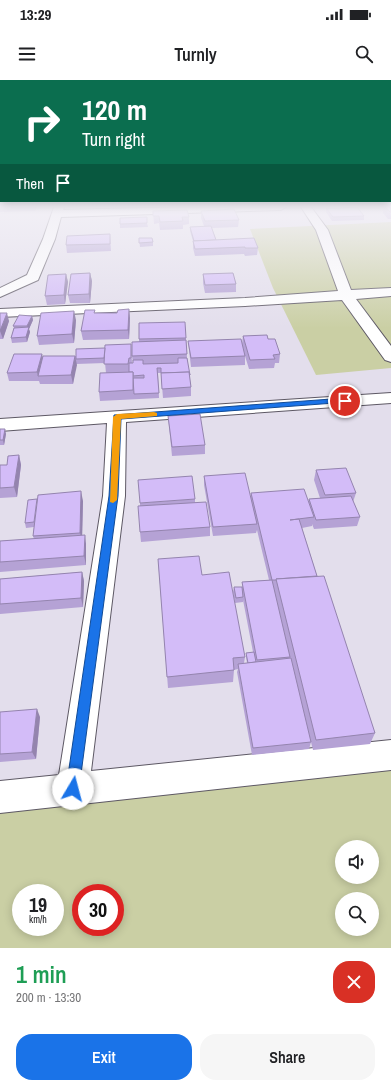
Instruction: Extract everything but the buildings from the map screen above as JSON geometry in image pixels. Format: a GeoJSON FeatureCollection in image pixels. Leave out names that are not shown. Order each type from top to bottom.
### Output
{"type":"FeatureCollection","features":[{"type":"Feature","properties":{"kind":"street"},"geometry":{"type":"LineString","coordinates":[[0,293],[33,276],[45,248]]}},
{"type":"Feature","properties":{"kind":"street"},"geometry":{"type":"LineString","coordinates":[[328,248],[346,295],[391,357]]}},
{"type":"Feature","properties":{"kind":"street"},"geometry":{"type":"LineString","coordinates":[[0,314],[391,292]]}},
{"type":"Feature","properties":{"kind":"street"},"geometry":{"type":"LineString","coordinates":[[0,425],[391,398]]}},
{"type":"Feature","properties":{"kind":"street"},"geometry":{"type":"LineString","coordinates":[[73,789],[114,496],[117,417]]}},
{"type":"Feature","properties":{"kind":"street"},"geometry":{"type":"LineString","coordinates":[[0,797],[391,755]]}},
{"type":"Feature","properties":{"kind":"green space"},"geometry":{"type":"Polygon","coordinates":[[[257,248],[391,248],[391,368],[316,375],[273,288],[257,248]]]}},
{"type":"Feature","properties":{"kind":"green space"},"geometry":{"type":"Polygon","coordinates":[[[391,767],[391,948],[0,948],[0,808],[391,767]]]}},
{"type":"Feature","properties":{"kind":"slow traffic"},"geometry":{"type":"LineString","coordinates":[[113,500],[117,417],[154,414]]}},
{"type":"Feature","properties":{"kind":"route"},"geometry":{"type":"LineString","coordinates":[[73,789],[114,496],[117,417],[345,401]]}}]}
